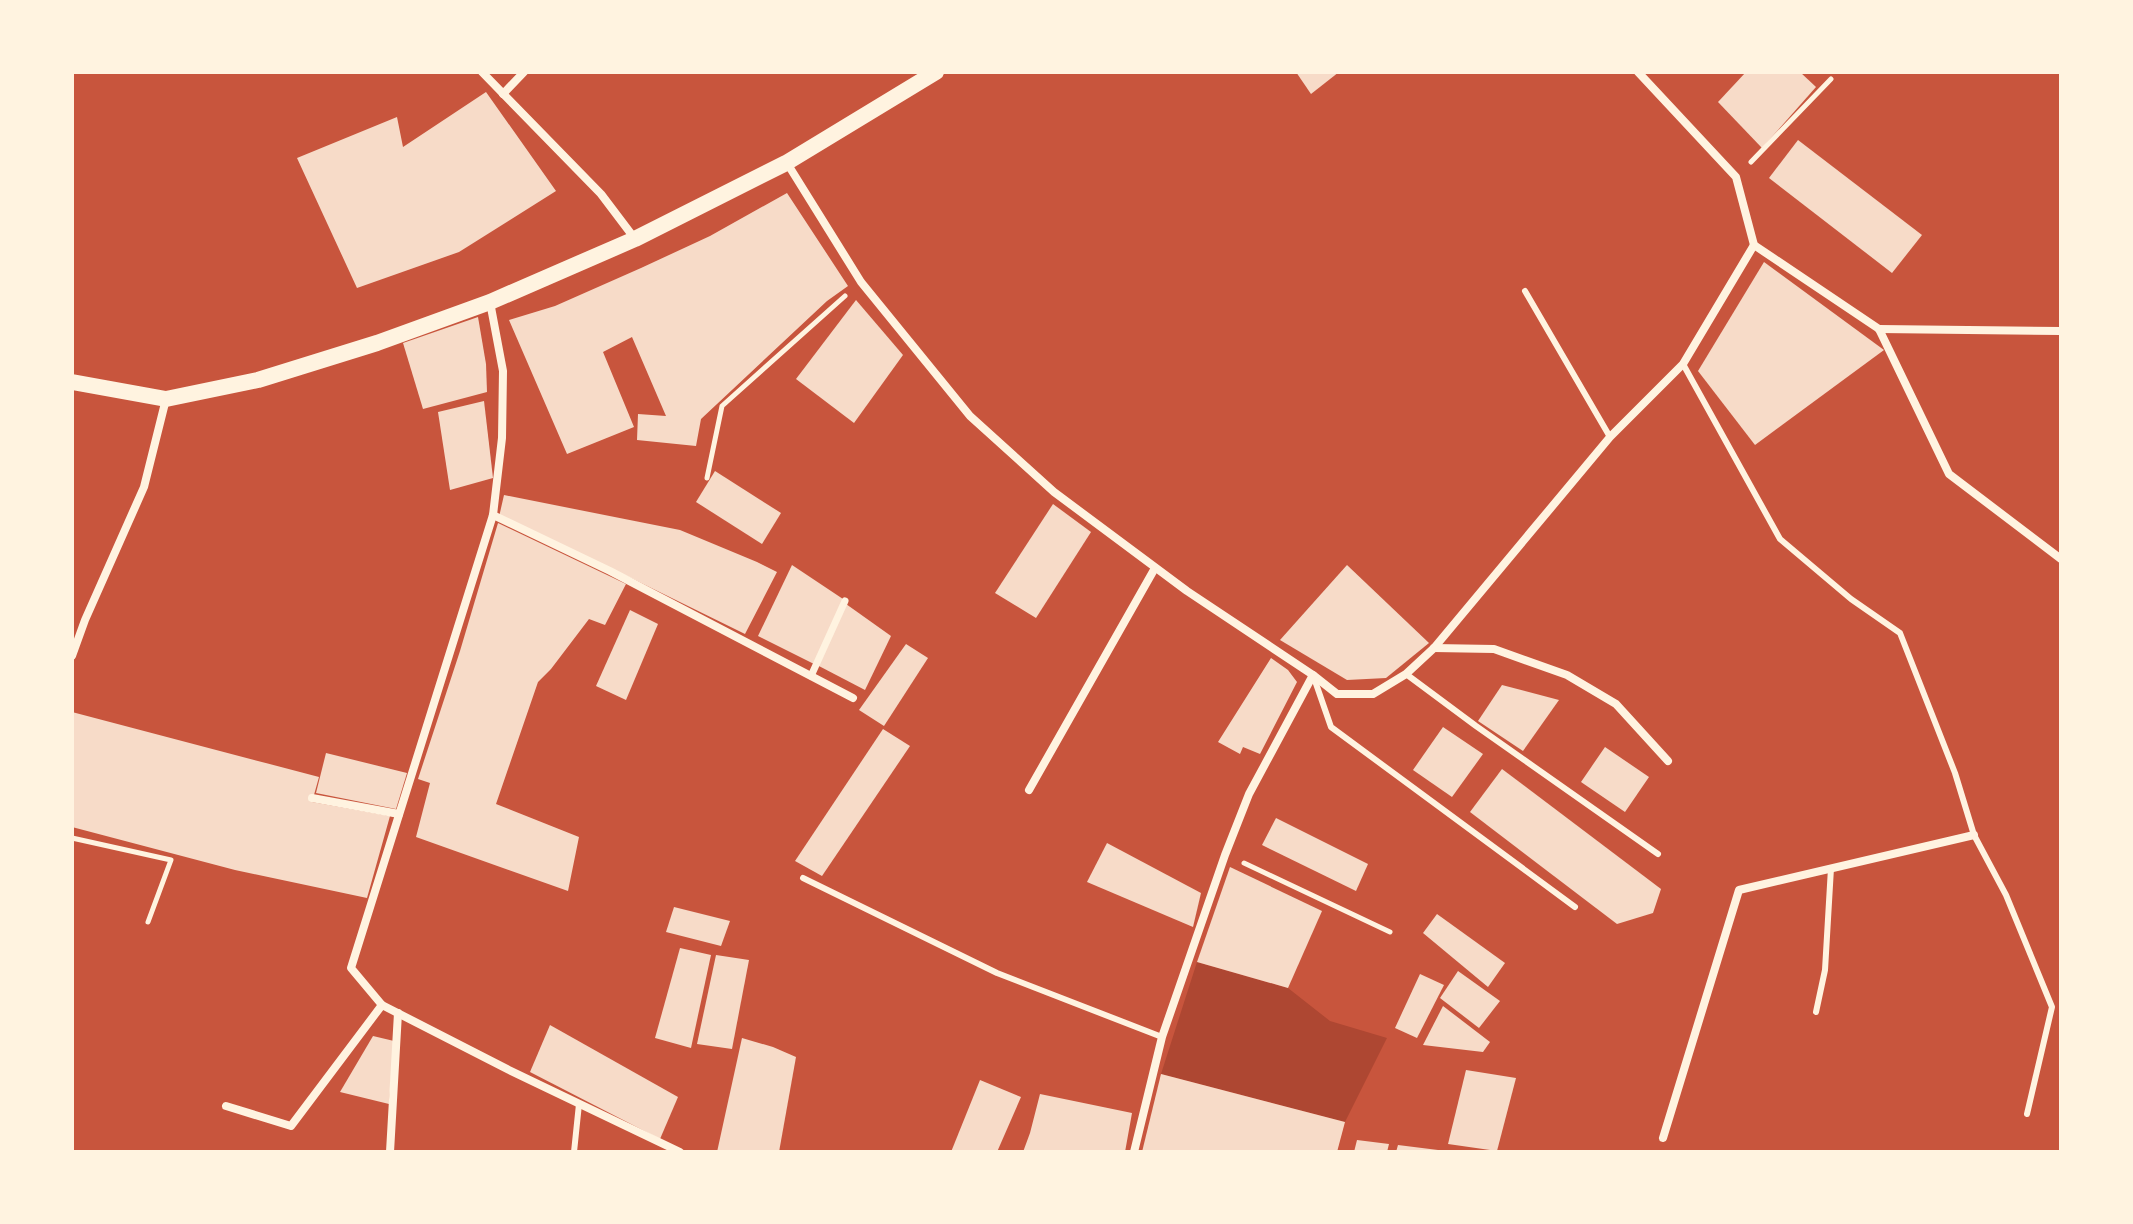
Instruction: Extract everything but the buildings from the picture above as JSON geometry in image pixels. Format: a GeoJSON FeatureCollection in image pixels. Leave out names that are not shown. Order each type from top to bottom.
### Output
{"type":"FeatureCollection","features":[{"type":"Feature","properties":{"kind":"main road"},"geometry":{"type":"LineString","coordinates":[[72,382],[166,399],[258,380],[377,343],[490,302],[635,239],[786,163],[936,72]]}},
{"type":"Feature","properties":{"kind":"street"},"geometry":{"type":"LineString","coordinates":[[482,72],[601,194],[635,239]]}},
{"type":"Feature","properties":{"kind":"street"},"geometry":{"type":"LineString","coordinates":[[503,94],[524,72]]}},
{"type":"Feature","properties":{"kind":"street"},"geometry":{"type":"LineString","coordinates":[[1638,72],[1736,177],[1754,245],[1879,329],[1949,474],[2061,559]]}},
{"type":"Feature","properties":{"kind":"street"},"geometry":{"type":"LineString","coordinates":[[786,163],[861,282],[970,416],[1054,492],[1187,591],[1337,694],[1373,694],[1406,674],[1434,648],[1610,437],[1683,364],[1754,245]]}},
{"type":"Feature","properties":{"kind":"street"},"geometry":{"type":"LineString","coordinates":[[490,302],[503,371],[502,438],[493,515],[351,968],[382,1005],[680,1152]]}},
{"type":"Feature","properties":{"kind":"street"},"geometry":{"type":"LineString","coordinates":[[1879,329],[2061,331]]}},
{"type":"Feature","properties":{"kind":"street"},"geometry":{"type":"LineString","coordinates":[[72,656],[144,487],[166,399]]}},
{"type":"Feature","properties":{"kind":"street"},"geometry":{"type":"LineString","coordinates":[[493,515],[610,571],[853,698]]}},
{"type":"Feature","properties":{"kind":"street"},"geometry":{"type":"LineString","coordinates":[[1029,790],[1155,568]]}},
{"type":"Feature","properties":{"kind":"street"},"geometry":{"type":"LineString","coordinates":[[811,676],[845,601]]}},
{"type":"Feature","properties":{"kind":"street"},"geometry":{"type":"LineString","coordinates":[[1434,648],[1494,649],[1567,675],[1616,704],[1668,761]]}},
{"type":"Feature","properties":{"kind":"street"},"geometry":{"type":"LineString","coordinates":[[1134,1152],[1162,1037],[1225,855],[1249,794],[1313,675]]}},
{"type":"Feature","properties":{"kind":"street"},"geometry":{"type":"LineString","coordinates":[[312,798],[399,814]]}},
{"type":"Feature","properties":{"kind":"street"},"geometry":{"type":"LineString","coordinates":[[1663,1138],[1739,890],[1974,835]]}},
{"type":"Feature","properties":{"kind":"street"},"geometry":{"type":"LineString","coordinates":[[226,1106],[291,1126],[382,1005]]}},
{"type":"Feature","properties":{"kind":"street"},"geometry":{"type":"LineString","coordinates":[[390,1152],[398,1013]]}},
{"type":"Feature","properties":{"kind":"lane"},"geometry":{"type":"LineString","coordinates":[[1525,291],[1610,437]]}},
{"type":"Feature","properties":{"kind":"lane"},"geometry":{"type":"LineString","coordinates":[[1683,364],[1780,539],[1851,599],[1900,633],[1955,773],[1974,835],[2006,895],[2052,1007],[2027,1114]]}},
{"type":"Feature","properties":{"kind":"lane"},"geometry":{"type":"LineString","coordinates":[[1406,674],[1658,854]]}},
{"type":"Feature","properties":{"kind":"lane"},"geometry":{"type":"LineString","coordinates":[[1313,675],[1331,727],[1575,907]]}},
{"type":"Feature","properties":{"kind":"lane"},"geometry":{"type":"LineString","coordinates":[[1816,1012],[1825,970],[1831,868]]}},
{"type":"Feature","properties":{"kind":"lane"},"geometry":{"type":"LineString","coordinates":[[803,878],[997,973],[1162,1037]]}},
{"type":"Feature","properties":{"kind":"lane"},"geometry":{"type":"LineString","coordinates":[[574,1152],[579,1104]]}},
{"type":"Feature","properties":{"kind":"path"},"geometry":{"type":"LineString","coordinates":[[1736,177],[1831,79]]}},
{"type":"Feature","properties":{"kind":"path"},"geometry":{"type":"LineString","coordinates":[[707,478],[722,406],[861,282]]}},
{"type":"Feature","properties":{"kind":"path"},"geometry":{"type":"LineString","coordinates":[[72,838],[171,860],[148,922]]}},
{"type":"Feature","properties":{"kind":"path"},"geometry":{"type":"LineString","coordinates":[[1225,855],[1390,932]]}},
{"type":"Feature","properties":{"kind":"shaded area"},"geometry":{"type":"Polygon","coordinates":[[[1197,962],[1288,988],[1330,1021],[1387,1038],[1345,1122],[1161,1074],[1197,962]]]}}]}
